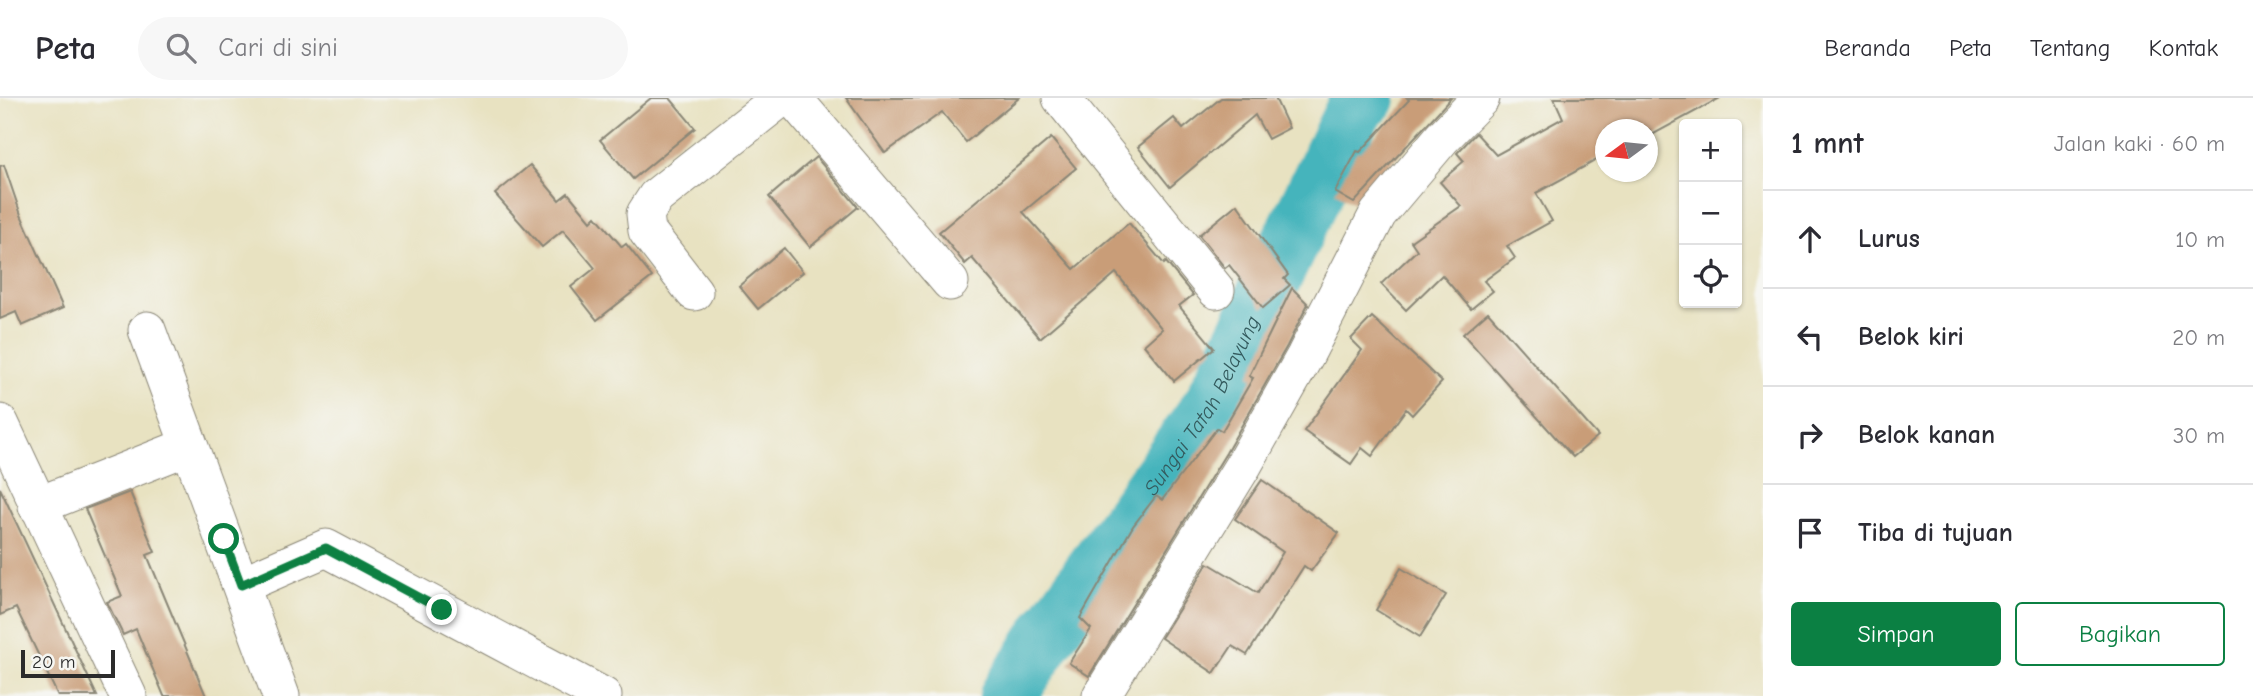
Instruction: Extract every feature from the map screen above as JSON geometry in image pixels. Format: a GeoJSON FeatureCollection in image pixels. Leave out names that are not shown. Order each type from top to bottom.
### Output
{"type":"FeatureCollection","features":[{"type":"Feature","properties":{"kind":"street"},"geometry":{"type":"LineString","coordinates":[[694,292],[647,231],[645,214],[656,197],[781,98]]}},
{"type":"Feature","properties":{"kind":"street"},"geometry":{"type":"LineString","coordinates":[[793,98],[950,282]]}},
{"type":"Feature","properties":{"kind":"street"},"geometry":{"type":"LineString","coordinates":[[1061,98],[1216,290]]}},
{"type":"Feature","properties":{"kind":"street"},"geometry":{"type":"LineString","coordinates":[[1101,696],[1244,464],[1378,214],[1442,138],[1481,98]]}},
{"type":"Feature","properties":{"kind":"street"},"geometry":{"type":"LineString","coordinates":[[147,330],[281,696]]}},
{"type":"Feature","properties":{"kind":"street"},"geometry":{"type":"LineString","coordinates":[[0,423],[128,696]]}},
{"type":"Feature","properties":{"kind":"street"},"geometry":{"type":"LineString","coordinates":[[37,506],[189,446]]}},
{"type":"Feature","properties":{"kind":"street"},"geometry":{"type":"LineString","coordinates":[[241,585],[326,548],[603,696]]}},
{"type":"Feature","properties":{"kind":"building"},"geometry":{"type":"Polygon","coordinates":[[[651,98],[670,98],[695,128],[633,179],[600,140],[651,98]]]}},
{"type":"Feature","properties":{"kind":"building"},"geometry":{"type":"Polygon","coordinates":[[[846,98],[1019,98],[966,142],[942,112],[885,153],[846,98]]]}},
{"type":"Feature","properties":{"kind":"building"},"geometry":{"type":"Polygon","coordinates":[[[1221,98],[1275,98],[1289,128],[1268,139],[1255,115],[1170,187],[1138,147],[1174,118],[1183,129],[1221,98]]]}},
{"type":"Feature","properties":{"kind":"building"},"geometry":{"type":"Polygon","coordinates":[[[1407,98],[1451,98],[1354,203],[1335,192],[1357,151],[1360,152],[1409,100],[1407,98]]]}},
{"type":"Feature","properties":{"kind":"building"},"geometry":{"type":"Polygon","coordinates":[[[1554,98],[1720,98],[1658,132],[1658,119],[1595,119],[1595,161],[1536,193],[1552,221],[1507,246],[1515,258],[1484,281],[1493,291],[1471,309],[1442,275],[1406,310],[1381,284],[1417,250],[1411,241],[1461,206],[1440,182],[1464,161],[1457,153],[1476,133],[1496,155],[1563,118],[1554,98]]]}},
{"type":"Feature","properties":{"kind":"building"},"geometry":{"type":"Polygon","coordinates":[[[1051,138],[1076,168],[1023,212],[1074,269],[1129,223],[1164,264],[1166,262],[1193,295],[1179,306],[1214,348],[1174,381],[1144,345],[1162,329],[1116,273],[1040,338],[972,258],[965,264],[939,232],[1051,138]]]}},
{"type":"Feature","properties":{"kind":"building"},"geometry":{"type":"Polygon","coordinates":[[[816,157],[858,207],[810,247],[769,197],[816,157]]]}},
{"type":"Feature","properties":{"kind":"building"},"geometry":{"type":"Polygon","coordinates":[[[4,165],[21,215],[63,308],[22,326],[16,312],[0,319],[0,166],[4,165]]]}},
{"type":"Feature","properties":{"kind":"building"},"geometry":{"type":"Polygon","coordinates":[[[530,165],[559,200],[568,193],[591,221],[596,216],[622,247],[626,244],[652,277],[597,320],[571,287],[595,268],[563,230],[542,247],[495,194],[530,165]]]}},
{"type":"Feature","properties":{"kind":"building"},"geometry":{"type":"Polygon","coordinates":[[[1237,204],[1288,275],[1284,279],[1290,285],[1263,308],[1229,265],[1225,268],[1199,235],[1237,204]]]}},
{"type":"Feature","properties":{"kind":"building"},"geometry":{"type":"Polygon","coordinates":[[[784,248],[803,272],[758,309],[739,286],[784,248]]]}},
{"type":"Feature","properties":{"kind":"building"},"geometry":{"type":"Polygon","coordinates":[[[1292,288],[1308,304],[1287,346],[1226,453],[1089,676],[1069,663],[1091,629],[1080,618],[1133,526],[1156,496],[1162,500],[1217,428],[1222,431],[1253,378],[1249,376],[1292,288]]]}},
{"type":"Feature","properties":{"kind":"building"},"geometry":{"type":"Polygon","coordinates":[[[1488,312],[1598,436],[1573,457],[1463,334],[1488,312]]]}},
{"type":"Feature","properties":{"kind":"building"},"geometry":{"type":"Polygon","coordinates":[[[1372,317],[1442,382],[1412,415],[1406,409],[1372,456],[1362,448],[1351,464],[1304,431],[1362,350],[1351,339],[1372,317]]]}},
{"type":"Feature","properties":{"kind":"building"},"geometry":{"type":"Polygon","coordinates":[[[1262,480],[1339,533],[1311,571],[1304,566],[1247,655],[1232,646],[1214,673],[1161,638],[1208,563],[1258,593],[1283,552],[1235,519],[1262,480]]]}},
{"type":"Feature","properties":{"kind":"building"},"geometry":{"type":"Polygon","coordinates":[[[0,488],[97,696],[58,696],[16,608],[0,615],[0,488]]]}},
{"type":"Feature","properties":{"kind":"building"},"geometry":{"type":"Polygon","coordinates":[[[130,492],[155,552],[147,555],[206,696],[164,696],[136,629],[123,635],[107,602],[122,596],[85,509],[130,492]]]}},
{"type":"Feature","properties":{"kind":"building"},"geometry":{"type":"Polygon","coordinates":[[[1401,568],[1446,595],[1420,637],[1376,610],[1401,568]]]}},
{"type":"Feature","properties":{"kind":"waterway","name":"Sungai Tatah Belayung"},"geometry":{"type":"LineString","coordinates":[[1008,696],[1051,630],[1212,404],[1355,108],[1367,98]]}},
{"type":"Feature","properties":{"kind":"route"},"geometry":{"type":"LineString","coordinates":[[224,539],[241,585],[326,548],[442,610]]}}]}
